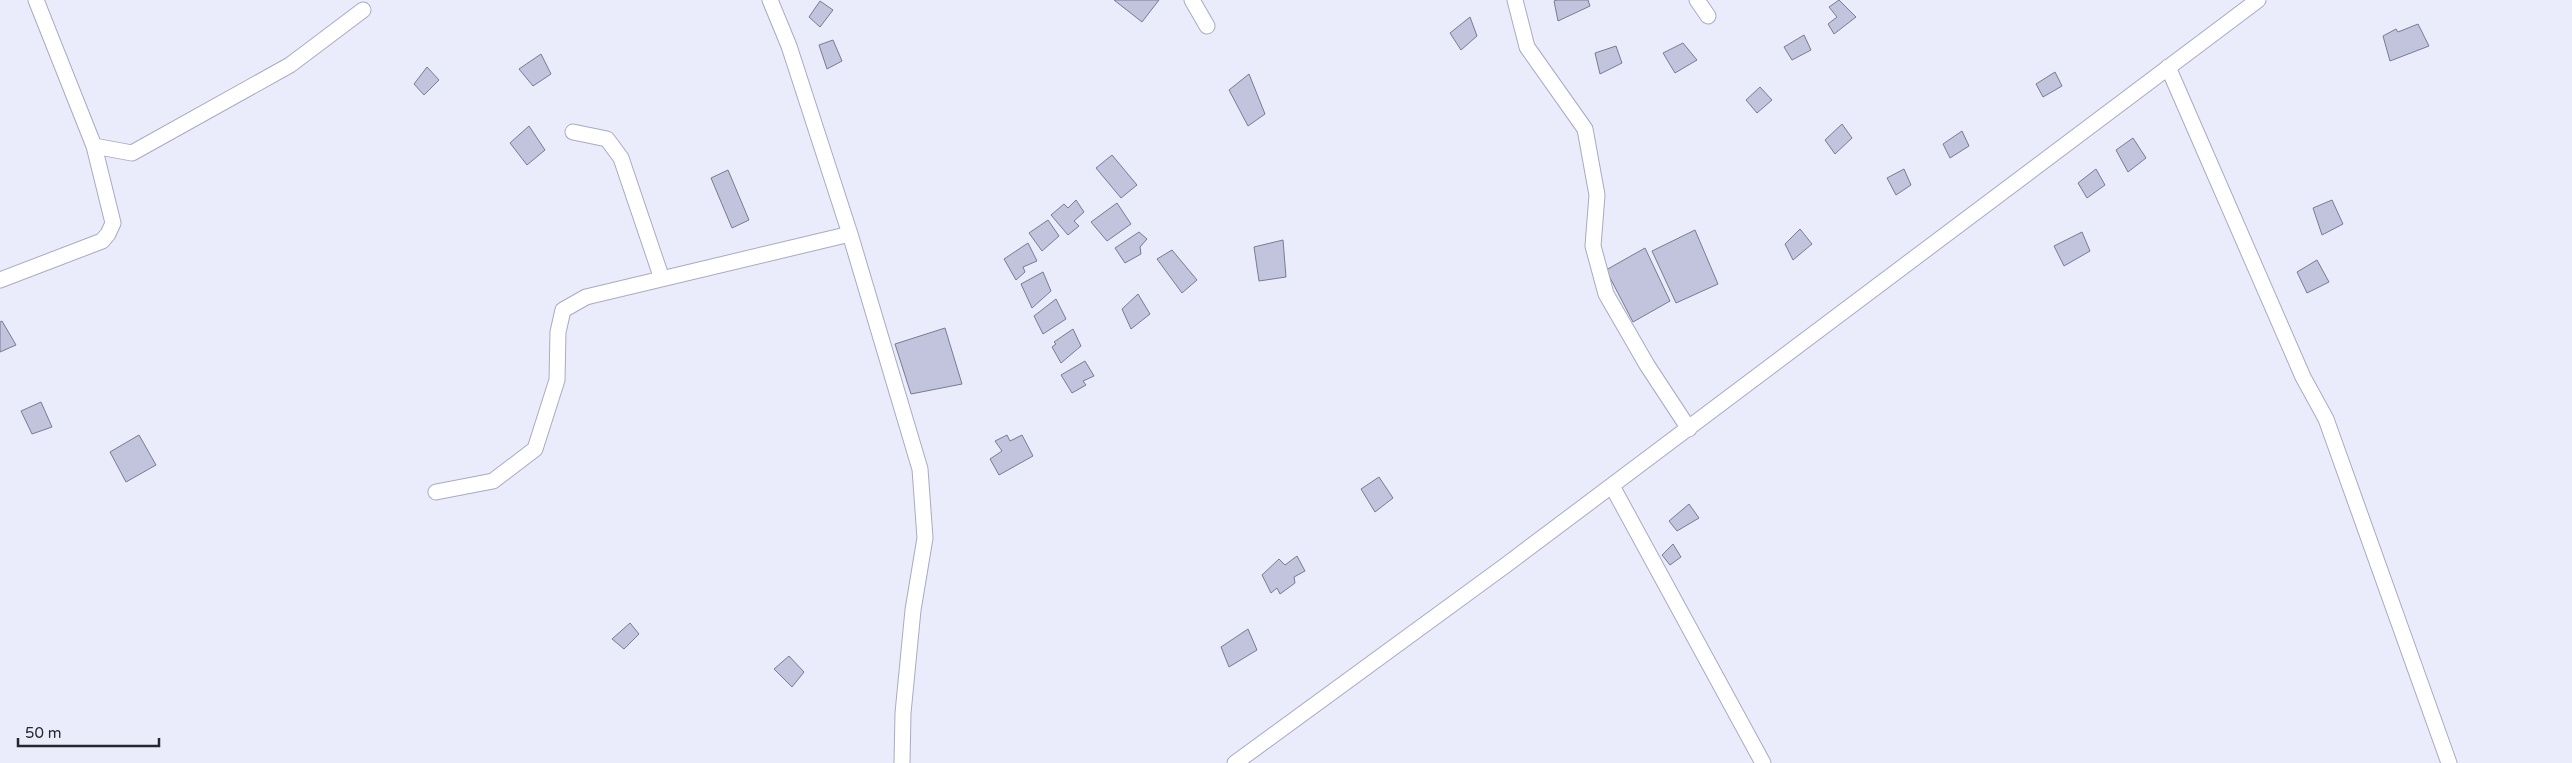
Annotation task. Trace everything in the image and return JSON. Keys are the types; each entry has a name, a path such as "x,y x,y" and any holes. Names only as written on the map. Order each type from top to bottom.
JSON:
{"street":[{"path":"0,280 102,241 113,223 94,146 36,0"},
{"path":"770,0 789,46 850,234 920,470 925,538 913,610 903,713 902,763"},
{"path":"1192,0 1207,26"},
{"path":"1515,0 1527,47 1586,129 1597,195 1593,246 1606,294 1647,365 1689,429"},
{"path":"1697,0 1708,16"},
{"path":"1236,763 1689,429 2258,0"},
{"path":"94,146 132,153 290,65 363,10"},
{"path":"2168,67 2303,377 2326,419 2449,763"},
{"path":"573,132 607,139 621,158 662,279"},
{"path":"436,492 493,481 535,449 557,380 558,332 563,310 586,297 850,234"},
{"path":"1612,486 1763,763"}],"building":[{"path":"1114,0 1159,0 1142,22"},
{"path":"1588,0 1590,6 1558,21 1554,1"},
{"path":"1839,0 1856,17 1834,34 1828,24 1837,17 1829,7"},
{"path":"820,1 833,10 820,27 809,17"},
{"path":"1470,17 1477,36 1461,50 1450,33"},
{"path":"2418,24 2429,46 2390,61 2383,36 2396,29 2398,32"},
{"path":"1804,35 1811,50 1792,60 1784,47"},
{"path":"833,40 842,61 827,69 819,45"},
{"path":"1683,43 1697,60 1675,73 1663,53"},
{"path":"1616,46 1622,63 1600,74 1595,53"},
{"path":"541,54 551,74 533,86 519,69"},
{"path":"427,67 439,80 424,95 414,84"},
{"path":"2055,72 2062,86 2043,97 2036,84"},
{"path":"1249,74 1265,114 1248,126 1229,90"},
{"path":"1760,87 1772,100 1757,113 1746,100"},
{"path":"1842,124 1852,138 1835,154 1825,140"},
{"path":"529,126 545,150 527,165 510,143"},
{"path":"1962,131 1969,146 1950,158 1943,144"},
{"path":"2133,138 2146,158 2128,172 2116,150"},
{"path":"1112,155 1137,185 1121,198 1096,168"},
{"path":"1904,169 1911,185 1896,195 1887,178"},
{"path":"2096,169 2105,185 2087,198 2078,183"},
{"path":"728,170 749,220 732,228 711,178"},
{"path":"1076,200 1084,212 1074,221 1079,226 1068,235 1051,215 1064,204 1068,208"},
{"path":"2332,200 2343,224 2322,235 2313,208"},
{"path":"1117,203 1131,224 1107,241 1091,222"},
{"path":"1048,220 1059,236 1042,251 1029,233"},
{"path":"1800,229 1812,244 1793,260 1785,244"},
{"path":"1695,230 1718,284 1676,303 1652,251"},
{"path":"1139,232 1147,239 1140,247 1141,254 1125,263 1115,248"},
{"path":"2082,232 2090,251 2064,266 2054,246"},
{"path":"1283,240 1286,277 1259,281 1254,247"},
{"path":"1028,243 1037,261 1023,267 1025,272 1016,280 1004,259"},
{"path":"1645,248 1670,301 1633,322 1606,270"},
{"path":"1172,250 1197,280 1182,293 1157,259"},
{"path":"2317,260 2329,282 2307,293 2297,272"},
{"path":"1043,272 1051,291 1032,308 1021,284"},
{"path":"1138,294 1150,314 1131,329 1122,309"},
{"path":"1056,299 1066,319 1043,334 1034,316"},
{"path":"2,321 16,345 0,352 0,322"},
{"path":"945,328 962,384 911,394 895,344"},
{"path":"1073,329 1081,346 1061,363 1052,347 1056,344 1054,342"},
{"path":"1085,361 1094,376 1083,381 1086,385 1072,393 1061,375"},
{"path":"41,402 52,427 32,434 21,411"},
{"path":"139,435 156,465 126,482 110,452"},
{"path":"1007,435 1010,441 1022,435 1033,456 999,475 990,459 1002,451 995,441"},
{"path":"1379,477 1393,498 1375,512 1361,489"},
{"path":"1689,504 1699,518 1677,531 1669,521"},
{"path":"1673,544 1681,557 1670,565 1662,555"},
{"path":"1297,556 1305,571 1294,577 1295,583 1280,594 1277,588 1271,593 1262,575 1279,559 1285,565"},
{"path":"630,623 639,634 624,649 612,639"},
{"path":"1248,629 1257,650 1229,667 1221,647"},
{"path":"789,656 804,672 792,687 774,669"}]}
